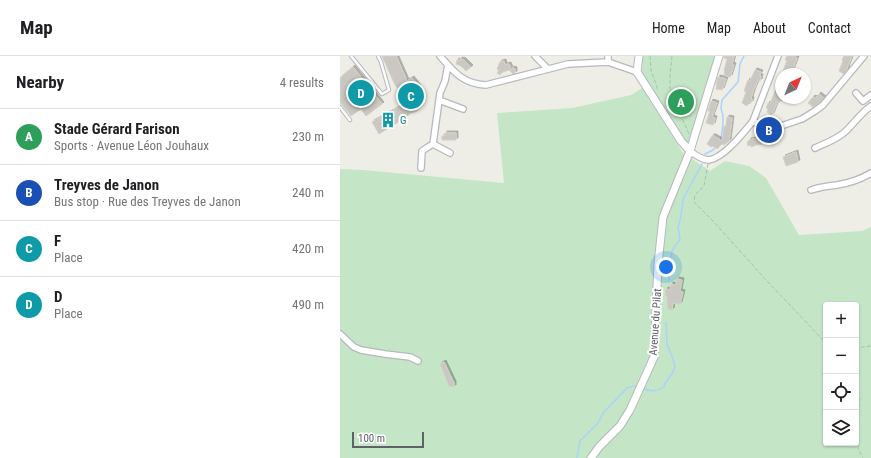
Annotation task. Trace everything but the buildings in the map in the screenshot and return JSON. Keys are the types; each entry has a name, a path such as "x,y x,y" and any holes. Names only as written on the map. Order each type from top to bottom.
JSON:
{"main road":[{"path":"639,56 637,72 680,141 690,151"},
{"name":"Avenue du Pilat","path":"590,458 620,426 643,384 654,357 658,264 663,217 690,151 719,56"}],"street":[{"path":"440,56 448,66 465,80 486,85 568,64 608,59 637,72"},
{"path":"535,56 548,69"},
{"path":"690,151 694,155 708,160 717,157 742,135 753,121 778,56"},
{"path":"753,121 762,126 778,127 802,119 815,112 823,105 864,56"},
{"path":"433,144 440,93 445,81 448,66"},
{"path":"856,93 863,101 871,95"},
{"path":"439,100 463,109"},
{"path":"815,148 838,138 864,111 871,106"},
{"path":"433,144 450,153"},
{"path":"421,168 422,151 433,144"},
{"path":"811,190 819,187 838,185 853,181 865,177 871,173"},
{"path":"340,334 350,344 361,350 410,357 418,361"}],"lane":[{"path":"351,56 382,94 389,90 378,56"},
{"path":"340,108 350,120"}],"path":[{"path":"650,56 651,70 657,87 657,92"},
{"path":"672,56 670,91 688,132 691,137 694,138"},
{"path":"708,160 704,186 696,196 694,202 823,340"},
{"path":"859,348 871,346"},
{"path":"859,410 858,448 862,458"}],"green space":[{"path":"643,56 715,56 689,143 687,143 679,134 643,75"},
{"path":"642,88 683,153 710,171 725,161 749,166 766,178 799,235 862,231 871,227 871,458 340,458 340,169 504,183 497,113 572,108 631,95"}],"waterway":[{"path":"720,141 723,124 721,108 722,100 738,82 740,64 744,56"},
{"path":"705,154 713,150 716,146"},
{"path":"669,280 672,251 680,239 678,228 683,199 702,164"},
{"path":"642,388 654,391 662,388 665,386 664,385 673,372 675,366 667,344 666,322"},
{"path":"577,458 580,441 598,423 603,413 627,388 634,386 638,387"}],"place":[{"name":"D","path":"361,93"},
{"name":"F","path":"411,96"},
{"name":"Stade Gérard Farison","path":"681,102"},
{"name":"G","path":"388,120"},
{"name":"Treyves de Janon","path":"769,130"}]}
